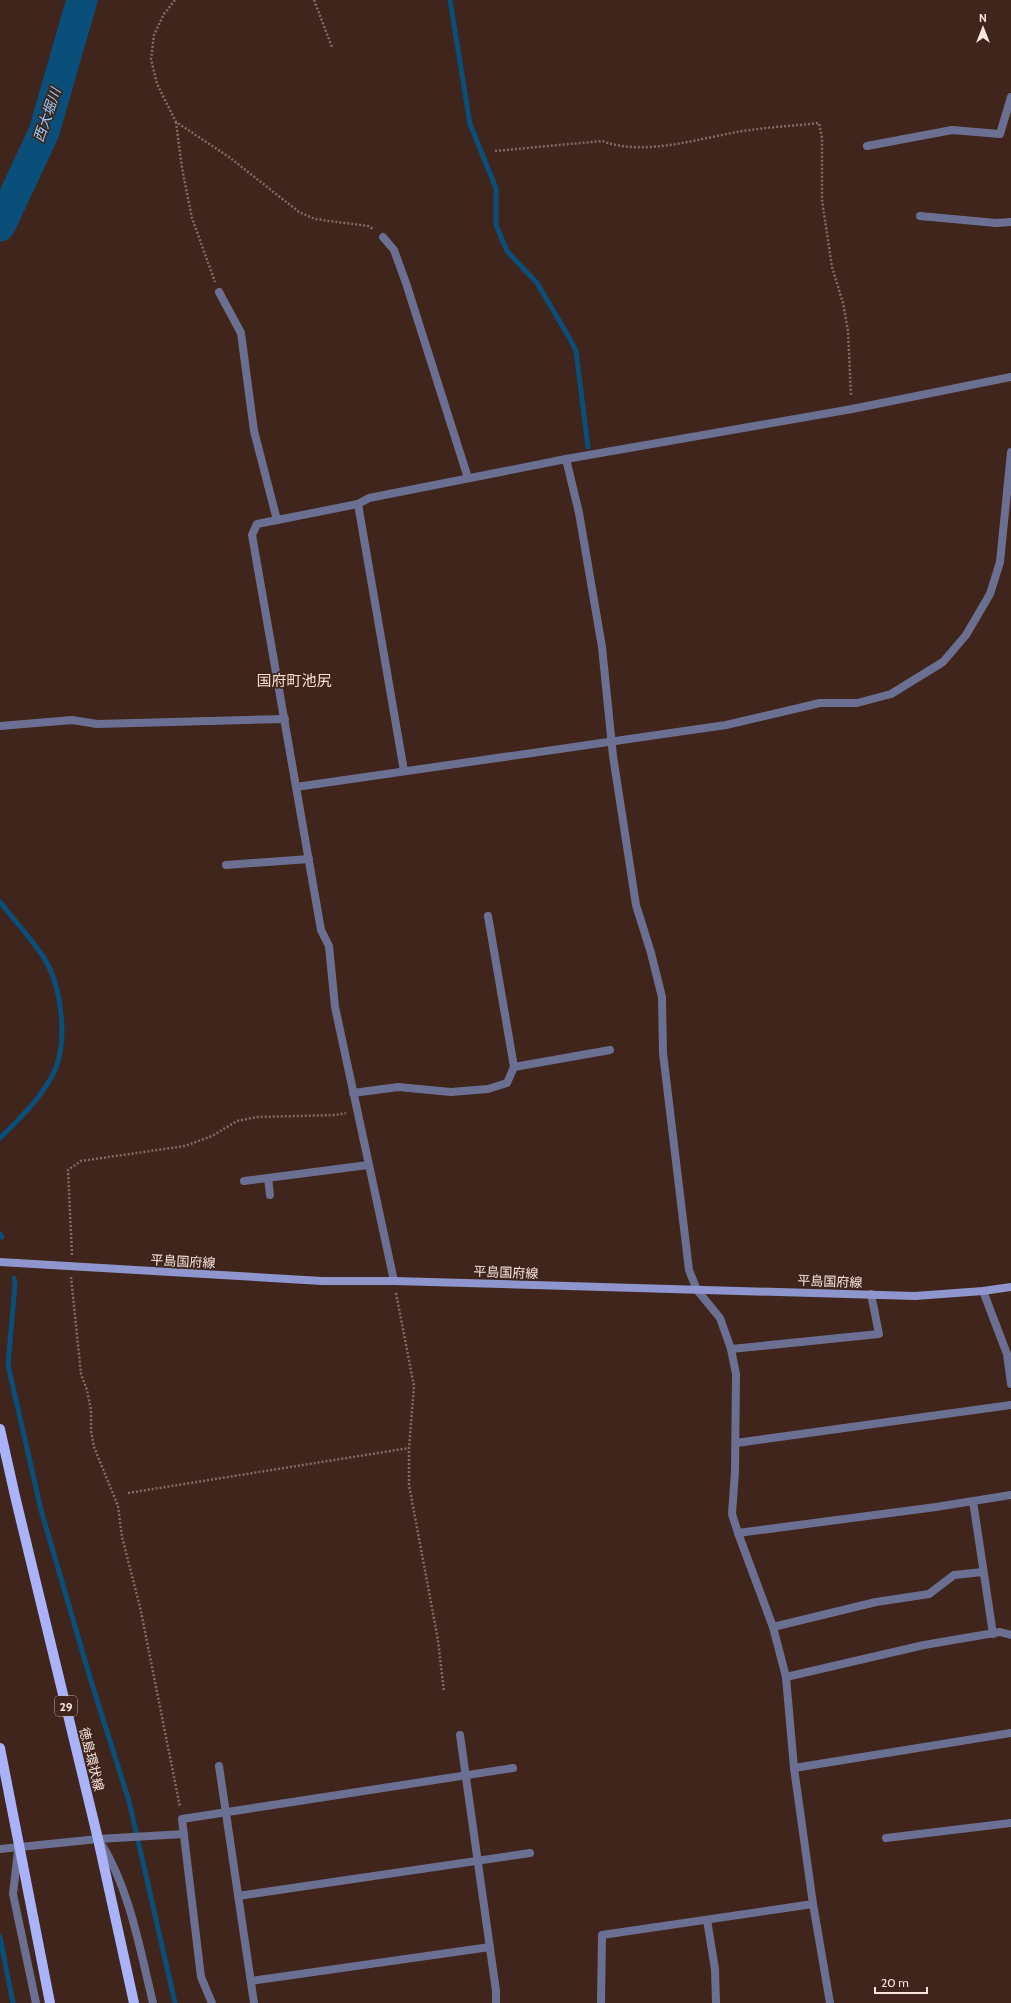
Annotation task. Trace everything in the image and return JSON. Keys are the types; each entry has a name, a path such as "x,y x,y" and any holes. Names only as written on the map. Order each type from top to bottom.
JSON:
{"main road":[{"name":"平島国府線","path":"0,1262 322,1281 394,1281 916,1296 983,1291 1011,1287"},
{"name":"徳島環状線","path":"0,1428 98,1839 134,2003"},
{"path":"0,1748 18,1848 50,2003"}],"street":[{"path":"867,146 952,130 1000,134 1011,97"},
{"path":"920,216 996,223 1011,222"},
{"path":"383,237 394,250 406,283 468,478"},
{"path":"219,292 241,333 254,431 277,520"},
{"path":"394,1281 356,1111 335,1006 329,946 321,930 252,535 257,524 358,504 369,498 468,478 566,459 852,409 1011,377"},
{"path":"296,786 726,725 820,703 857,703 891,694 943,662 966,635 990,594 1000,562 1011,452"},
{"path":"566,459 579,513 602,647 624,837 636,905 651,953 662,997 663,1053 682,1224 689,1270 697,1290 720,1318 731,1348 736,1374 736,1443 732,1514 773,1628 786,1677 794,1768 813,1904 830,2003"},
{"path":"358,504 404,771"},
{"path":"0,726 72,720 98,724 285,719"},
{"path":"226,865 309,859"},
{"path":"353,1093 398,1087 451,1092 488,1089 507,1083 514,1067 488,916"},
{"path":"514,1067 610,1050"},
{"path":"244,1181 368,1165"},
{"path":"268,1178 270,1195"},
{"path":"983,1291 1007,1354 1011,1384"},
{"path":"731,1348 879,1334 871,1294"},
{"path":"736,1443 1011,1405"},
{"path":"738,1533 1011,1495"},
{"path":"973,1501 993,1634"},
{"path":"773,1628 876,1602 929,1594 954,1576 983,1572"},
{"path":"786,1677 924,1645 1000,1632 1011,1635"},
{"path":"794,1768 1011,1733"},
{"path":"460,1735 496,1991 496,2003"},
{"path":"219,1766 254,2003"},
{"path":"212,2003 202,1977 182,1819 226,1811 513,1768"},
{"path":"886,1838 1011,1823"},
{"path":"0,1849 98,1839 184,1834"},
{"path":"98,1839 112,1861 133,1922 153,2003"},
{"path":"18,1848 13,1894 36,2003"},
{"path":"238,1896 530,1853"},
{"path":"601,2003 602,1935 813,1904"},
{"path":"707,1920 715,1969 716,2003"},
{"path":"250,1981 490,1947"}],"path":[{"path":"175,0 164,14 154,35 151,59 157,84 176,122 182,168 192,218 219,292"},
{"path":"314,0 332,47"},
{"path":"176,122 230,157 299,212 315,219 368,226 383,237"},
{"path":"494,151 602,142 615,146 671,146 743,131 818,123 822,138 822,200 832,267 843,303 848,331 852,409"},
{"path":"182,1819 140,1607 122,1537 118,1506 94,1447 91,1431 91,1410 87,1390 81,1374 78,1356 71,1280 73,1266 68,1170 81,1161 186,1146 212,1136 237,1121 257,1117 336,1115 356,1111"},
{"path":"394,1281 414,1386 409,1448 409,1485 438,1640 444,1692"},
{"path":"128,1493 409,1448"}],"waterway":[{"name":"西大堀川","path":"0,226 44,132 82,0"},
{"path":"450,0 470,124 496,188 496,225 507,251 537,283 576,351 588,447"},
{"path":"0,902 37,948 49,967 59,998 62,1033 57,1065 51,1078 34,1102 0,1138"},
{"path":"14,1278 15,1285 8,1365 41,1510 91,1681 129,1801 175,2003"},
{"path":"0,1937 13,2003"}],"district":[{"name":"国府町池尻","path":"294,681"}]}
